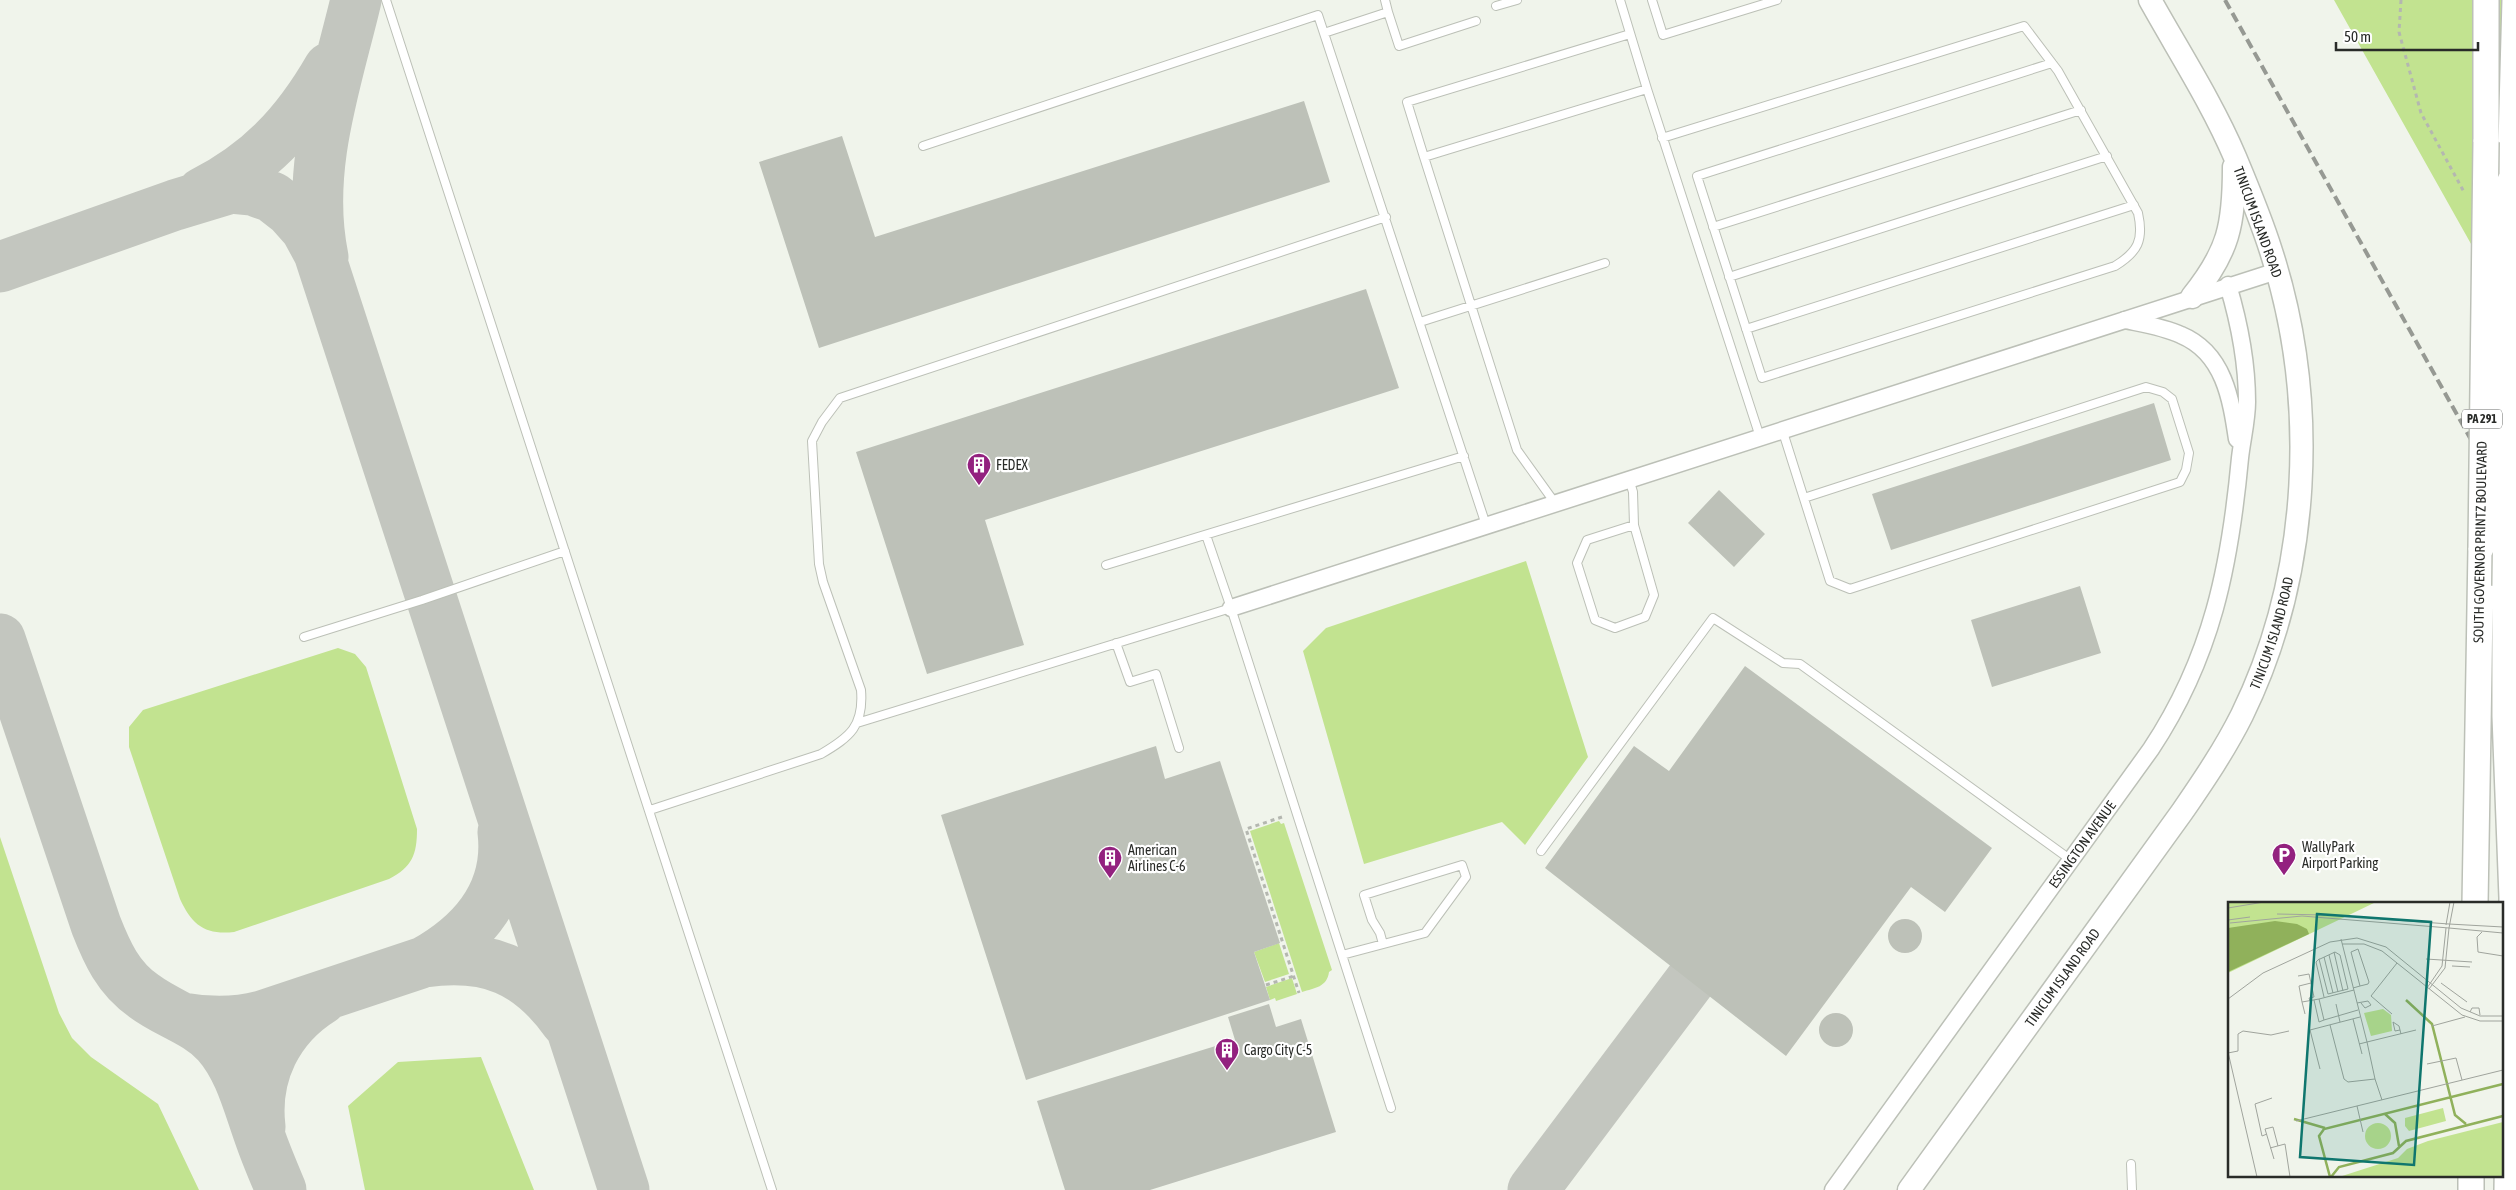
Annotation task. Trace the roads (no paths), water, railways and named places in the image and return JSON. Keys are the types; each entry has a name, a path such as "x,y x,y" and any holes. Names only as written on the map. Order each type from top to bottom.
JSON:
{"main road":[{"name":"SOUTH GOVERNOR PRINTZ BOULEVARD","path":"2475,902 2486,142 2486,0"},
{"name":"SOUTH GOVERNOR PRINTZ BOULEVARD","path":"2507,1190 2512,898 2505,716 2505,586 2510,181 2515,0"}],"street":[{"name":"TINICUM ISLAND ROAD","path":"1909,1190 2182,812 2229,739 2254,687 2273,634 2288,581 2300,494 2301,437 2298,386 2289,325 2277,271 2265,232 2234,156 2150,0"},
{"path":"2192,297 2219,258 2230,230 2234,198 2234,156"},
{"path":"1231,608 2277,271"},
{"path":"2228,286 2237,322 2246,384 2247,403 2240,458"},
{"path":"2123,320 2182,335 2202,348 2211,358 2224,380 2229,394 2240,458"},
{"name":"ESSINGTON AVENUE","path":"1837,1189 2160,735 2190,679 2221,592 2233,533 2240,458"}],"lane":[{"path":"386,0 772,1190"},
{"path":"1384,0 1399,46 1476,21"},
{"path":"1496,6 1517,0"},
{"path":"1620,0 1662,138 1760,437"},
{"path":"1652,0 1664,35 1777,0"},
{"path":"1324,33 1388,12"},
{"path":"923,146 1318,15 1486,525"},
{"path":"1662,138 2024,26 2052,62 2138,213 2142,228 2138,246 2128,258 2115,266 1762,378 1697,176 2052,62"},
{"path":"1554,503 1517,450 1407,102 1630,34"},
{"path":"1424,157 1647,89"},
{"path":"1713,227 2081,110"},
{"path":"1729,277 2107,156"},
{"path":"1746,329 2134,205"},
{"path":"650,810 821,754 843,740 857,723 862,702 861,690 823,582 820,564 812,441 822,422 840,398 1386,218"},
{"path":"1420,322 1605,263"},
{"path":"1782,429 1830,582 1850,589 2180,482 2186,470 2189,453 2172,399 2162,392 2146,387 1804,498"},
{"path":"1106,565 1464,456"},
{"path":"1629,479 1634,492 1634,525 1654,595 1645,617 1614,628 1595,620 1577,563 1587,540 1634,525"},
{"path":"1206,535 1391,1108"},
{"path":"304,637 422,600 565,551"},
{"path":"857,723 1231,608"},
{"path":"1541,851 1713,618 1783,664 1800,664 2071,860"},
{"path":"1116,643 1130,682 1156,674 1179,748"},
{"path":"1342,955 1425,933 1466,877 1462,865 1364,895 1372,920 1380,933 1383,944"},
{"path":"2132,1164 2132,1190"}],"railway":[{"path":"2225,0 2516,520"}],"place":[{"name":"FEDEX","path":"979,486"},
{"name":"WallyPark Airport Parking","path":"2284,876"},
{"name":"American Airlines C-6","path":"1110,879"},
{"name":"Cargo City C-5","path":"1227,1071"}]}
